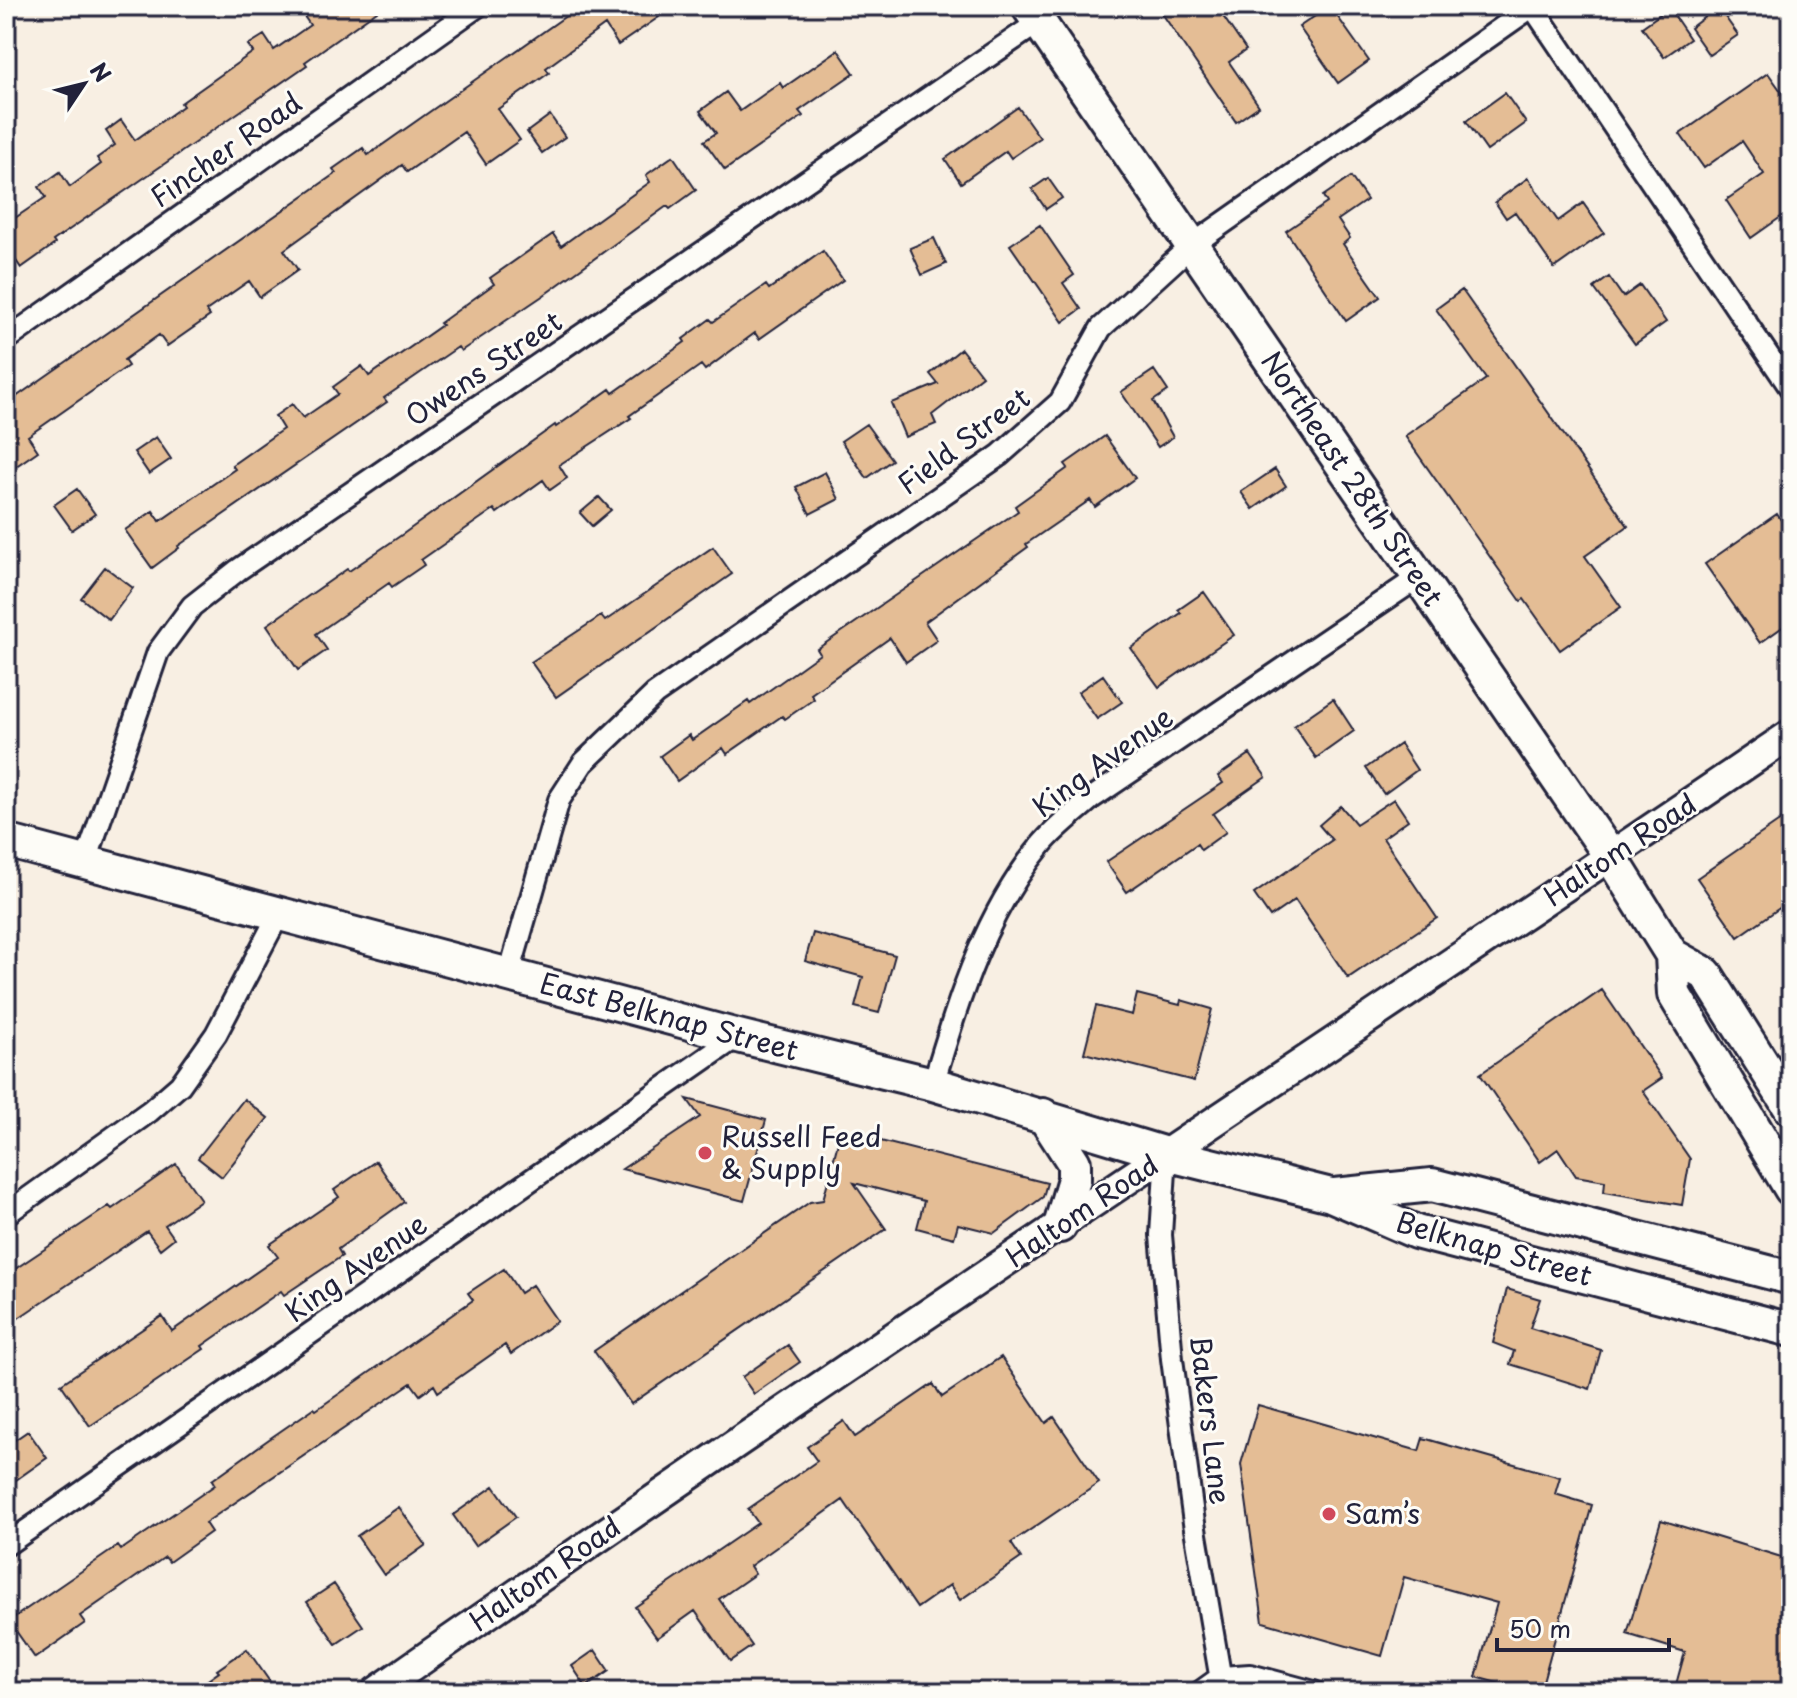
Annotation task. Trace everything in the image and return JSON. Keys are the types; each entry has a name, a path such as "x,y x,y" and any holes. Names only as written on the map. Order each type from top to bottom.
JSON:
{"main road":[{"name":"Northeast 28th Street","path":"1034,14 1611,857 1672,955 1706,974 1791,1109"},
{"name":"Haltom Road","path":"376,1692 548,1571 1791,734"},
{"name":"East Belknap Street","path":"6,841 738,1036 933,1084 1166,1154 1331,1195"},
{"name":"Northeast 28th Street","path":"1672,955 1674,994 1787,1173"},
{"path":"1726,1005 1791,1082"},
{"path":"1043,1115 1074,1163 1074,1179 1060,1226"},
{"name":"Belknap Street","path":"1331,1195 1432,1185 1787,1274"},
{"name":"Belknap Street","path":"1331,1195 1416,1232 1791,1330"}],"street":[{"name":"Fincher Road","path":"6,340 478,6"},
{"name":"Field Street","path":"509,974 559,800 583,763 655,694 1000,455 1060,402 1101,328 1192,245 1532,6"},
{"path":"1532,6 1791,389"},
{"name":"Owens Street","path":"86,861 158,652 192,606 238,570 1034,14"},
{"name":"King Avenue","path":"933,1084 968,972 1008,889 1044,841 1092,798 1419,577"},
{"path":"6,1214 150,1111 180,1085 216,1034 280,912"},
{"name":"King Avenue","path":"6,1545 738,1036"},
{"name":"Bakers Lane","path":"1166,1154 1161,1235 1172,1359 1194,1523 1222,1684"},
{"path":"1200,1692 1250,1675 1314,1692"}],"building":[{"path":"297,6 384,6 305,62 307,65 53,241 55,244 21,268 6,246 6,224 46,197 39,187 60,172 70,187 101,164 97,158 115,145 106,131 121,120 135,140 253,52 248,45 264,35 274,50 310,25"},
{"path":"580,6 652,6 659,17 618,45 605,25 546,68 549,73 498,109 520,140 486,164 464,132 407,172 402,165 284,250 298,270 260,297 249,281 206,311 210,316 167,346 159,335 124,360 128,366 28,436 38,451 6,473 6,404 336,173 333,169 363,148 368,155"},
{"path":"1157,6 1216,6 1246,50 1229,62 1259,106 1236,122"},
{"path":"1330,6 1369,61 1338,83 1299,27"},
{"path":"1718,7 1738,35 1709,55 1690,28"},
{"path":"1669,8 1690,39 1664,57 1642,27"},
{"path":"838,50 854,73 799,111 803,116 725,170 704,141 716,133 700,111 726,92 740,111 780,83 783,88"},
{"path":"1768,73 1791,105 1791,210 1751,238 1726,200 1764,174 1742,141 1704,168 1680,134"},
{"path":"1505,93 1526,123 1487,151 1466,121"},
{"path":"1018,107 1040,138 1011,158 1006,151 961,183 945,159"},
{"path":"550,115 565,137 542,153 527,132"},
{"path":"673,156 696,190 670,209 667,206 461,351 458,347 384,398 387,402 178,546 152,568 125,530 153,511 160,521 235,469 232,465 283,429 275,416 292,404 303,418 338,394 333,387 362,366 369,376 494,284 490,278 553,234 561,246 650,182 646,175"},
{"path":"1351,177 1367,200 1338,220 1350,238 1343,244 1380,297 1346,321 1286,231 1327,203 1323,196"},
{"path":"1048,178 1062,198 1046,209 1032,189"},
{"path":"1528,178 1558,221 1583,203 1604,233 1554,268 1515,212 1506,218 1495,202"},
{"path":"1040,225 1074,275 1063,283 1081,309 1063,322 1010,245"},
{"path":"934,238 946,264 922,275 910,248"},
{"path":"823,251 843,280 759,339 755,333 705,370 701,365 629,416 631,418 559,465 567,478 550,490 543,480 497,513 494,509 421,560 424,565 392,587 389,583 316,634 327,650 298,670 267,625 403,534 555,425 610,389 613,393 685,342 683,339 710,319 713,322 766,285 769,289"},
{"path":"1609,277 1623,297 1640,285 1666,322 1635,344 1594,288"},
{"path":"1462,290 1628,526 1585,556 1621,607 1560,650 1524,599 1521,601 1405,436 1486,379 1436,309"},
{"path":"961,349 982,376 932,415 936,424 905,437 891,403 938,384 930,374"},
{"path":"1154,370 1168,391 1153,401 1173,437 1158,447 1121,392"},
{"path":"866,424 892,460 867,478 841,441"},
{"path":"1105,436 1135,478 1095,507 1090,500 1026,544 1028,547 925,622 937,640 906,662 890,638 811,694 814,699 785,719 782,716 727,754 723,748 677,781 660,756 689,735 692,740 748,701 750,704 820,654 817,649 1018,511 1015,506 1068,468 1065,464"},
{"path":"156,437 171,459 149,474 134,452"},
{"path":"1275,469 1286,486 1253,509 1241,492"},
{"path":"825,472 839,499 810,514 796,487"},
{"path":"77,489 95,514 72,530 54,505"},
{"path":"599,497 611,510 592,526 580,513"},
{"path":"1777,514 1791,535 1791,621 1760,643 1705,564"},
{"path":"713,547 732,574 556,697 531,662 601,616 605,621"},
{"path":"105,567 133,588 109,620 81,598"},
{"path":"1204,592 1234,635 1159,687 1131,648 1181,613 1178,610"},
{"path":"1103,675 1122,702 1097,719 1078,692"},
{"path":"1333,699 1354,731 1316,758 1294,726"},
{"path":"1400,744 1417,770 1384,794 1366,768"},
{"path":"1250,754 1266,777 1213,814 1226,832 1201,850 1197,844 1127,892 1106,862 1223,783 1218,776"},
{"path":"1394,799 1408,820 1383,838 1437,918 1348,978 1295,900 1270,917 1254,894 1332,840 1319,825 1341,806 1356,824"},
{"path":"1791,813 1791,900 1738,937 1697,878"},
{"path":"813,933 895,955 879,1013 855,1007 863,977 805,961"},
{"path":"1602,990 1662,1078 1643,1091 1690,1159 1682,1205 1604,1192 1605,1181 1576,1176 1558,1149 1540,1162 1480,1074"},
{"path":"1137,994 1180,1005 1181,1000 1212,1009 1194,1081 1084,1053 1096,1006 1132,1015"},
{"path":"244,1099 268,1118 222,1177 198,1158"},
{"path":"687,1099 766,1120 744,1201 622,1169 700,1117"},
{"path":"841,1131 1047,1183 1043,1197 994,1233 958,1224 954,1238 917,1228 924,1201 854,1183 886,1229 631,1404 594,1351 810,1202 823,1200"},
{"path":"376,1161 404,1202 338,1249 342,1256 284,1295 281,1291 202,1346 204,1349 90,1426 61,1384 162,1316 172,1331 278,1257 269,1245 339,1197 334,1190"},
{"path":"176,1164 201,1200 165,1225 174,1238 160,1249 147,1231 17,1319 6,1304 6,1275 109,1206 112,1209"},
{"path":"504,1269 520,1293 532,1285 557,1321 511,1354 505,1345 438,1392 434,1385 420,1395 411,1383 205,1523 211,1532 169,1562 165,1557 80,1616 85,1623 35,1658 9,1621 118,1546 121,1550 215,1485 212,1480 473,1300 468,1293"},
{"path":"1507,1289 1540,1299 1530,1328 1601,1350 1590,1389 1510,1364 1514,1351 1493,1343"},
{"path":"788,1345 800,1362 754,1394 742,1377"},
{"path":"1001,1357 1046,1423 1054,1417 1099,1483 1011,1543 1021,1558 960,1600 950,1585 917,1608 843,1500 750,1566 755,1574 719,1599 752,1646 730,1661 695,1611 657,1638 635,1607 758,1523 748,1509 817,1461 807,1447 844,1421 855,1437 933,1384 942,1397"},
{"path":"1258,1405 1419,1451 1423,1438 1560,1477 1555,1494 1592,1505 1540,1692 1529,1692 1476,1677 1497,1603 1404,1577 1382,1656 1263,1622 1241,1464"},
{"path":"28,1431 47,1458 13,1482 6,1472 6,1446"},
{"path":"494,1486 516,1517 475,1546 453,1515"},
{"path":"399,1507 426,1545 384,1575 357,1536"},
{"path":"1661,1520 1791,1560 1791,1692 1689,1692 1675,1688 1685,1652 1627,1634"},
{"path":"334,1584 363,1626 336,1644 307,1602"},
{"path":"247,1649 277,1692 191,1692 219,1672 217,1670"},
{"path":"595,1650 609,1671 586,1687 572,1666"}],"place":[{"name":"Russell Feed & Supply","path":"705,1153"},
{"name":"Sam’s","path":"1329,1514"}]}
